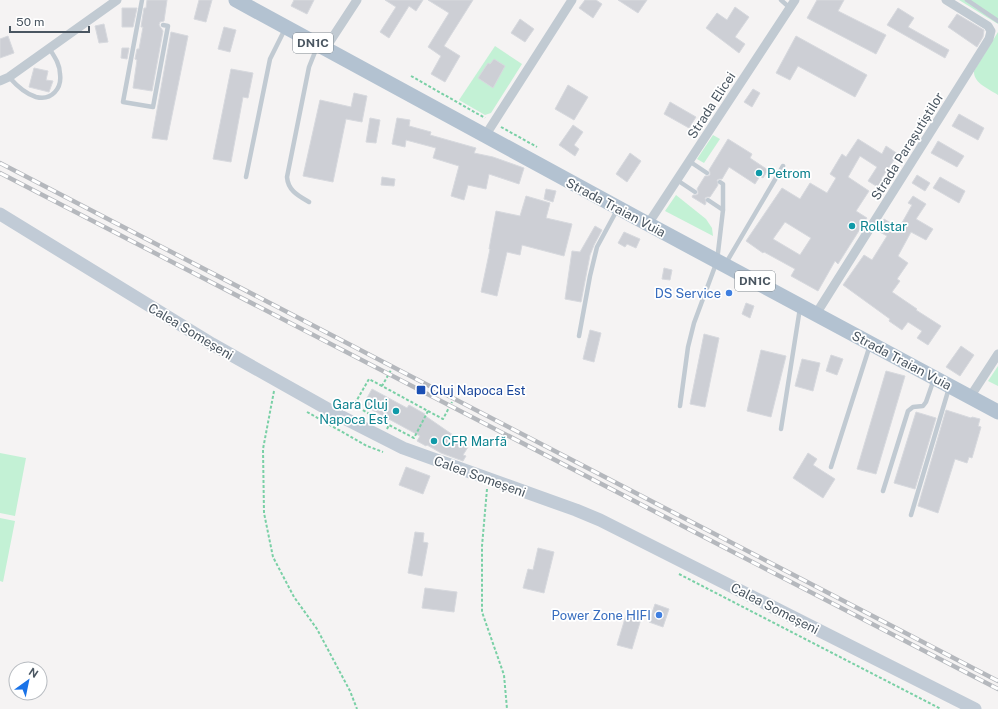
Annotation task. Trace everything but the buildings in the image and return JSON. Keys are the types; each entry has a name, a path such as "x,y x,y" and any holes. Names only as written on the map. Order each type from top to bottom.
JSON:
{"main road":[{"name":"Strada Traian Vuia","path":"236,0 618,208 998,412"},
{"name":"Calea Someșeni","path":"0,214 212,344 340,416 403,448 600,520 975,709"}],"street":[{"path":"0,81 9,77 117,0"},
{"path":"321,47 357,0"},
{"path":"485,136 572,0"},
{"name":"Strada Parașutiștilor","path":"816,314 989,39 991,31 988,26 946,0"},
{"name":"Strada Elicei","path":"648,224 793,4"},
{"path":"970,397 998,354"}],"lane":[{"path":"142,0 123,102 153,107 168,26 163,25"},
{"path":"781,0 793,4"},
{"path":"967,0 998,21"},
{"path":"138,21 144,22"},
{"path":"246,177 270,59 285,27"},
{"path":"309,202 291,190 287,184 287,177 307,74 321,47"},
{"path":"9,77 15,84 37,97 47,97 54,94 59,88 60,74 57,62 49,48"},
{"path":"689,161 706,173"},
{"path":"680,406 688,347 694,323 721,263 783,166"},
{"path":"677,180 695,192"},
{"path":"720,182 723,184 721,263"},
{"path":"708,200 723,210"},
{"path":"579,336 590,276 598,248 618,208"},
{"path":"781,429 800,305"},
{"path":"831,467 871,343"},
{"path":"883,491 908,411 913,407 922,406 926,402 934,378"},
{"path":"911,516 950,386"}],"path":[{"path":"411,76 537,146"},
{"path":"382,386 391,370"},
{"path":"428,411 414,438 354,406 369,379 443,419 452,402"},
{"path":"276,380 263,450 264,513 273,557 294,596 317,629 350,691 357,709"},
{"path":"383,437 389,425"},
{"path":"488,478 482,546 482,612 504,675 507,709"}],"green space":[{"path":"959,0 998,0 998,24"},
{"path":"998,32 998,95 986,88 976,79 974,71"},
{"path":"495,46 522,64 491,113 485,115 459,100"},
{"path":"713,135 720,139 704,163 697,159"},
{"path":"676,195 706,219 712,228 713,236 665,211"},
{"path":"998,366 998,386 988,381"},
{"path":"0,453 26,458 15,516 0,513"},
{"path":"0,518 15,521 3,582 0,581"}],"railway":[{"path":"0,163 998,681"},
{"path":"0,173 998,689"}],"place":[{"name":"Petrom","path":"759,173"},
{"name":"Rollstar","path":"852,226"},
{"name":"DS Service","path":"729,293"},
{"name":"Cluj Napoca Est","path":"421,390"},
{"name":"Gara Cluj Napoca Est","path":"396,411"},
{"name":"CFR Marfă","path":"434,441"},
{"name":"Power Zone HIFI","path":"659,615"}]}
